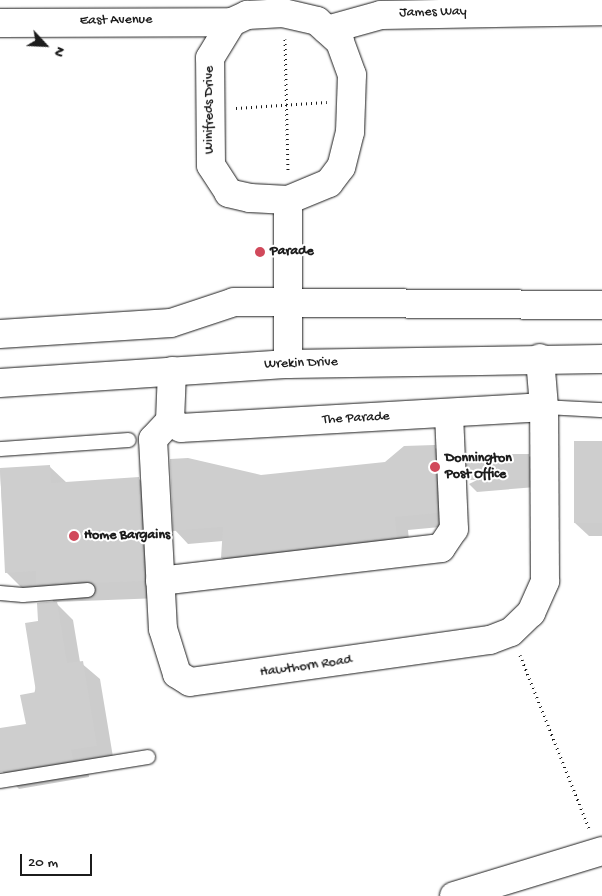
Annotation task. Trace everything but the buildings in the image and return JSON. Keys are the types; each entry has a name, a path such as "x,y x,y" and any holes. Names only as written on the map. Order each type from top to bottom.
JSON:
{"street":[{"path":"232,22 247,15 283,7 317,21 340,42 349,66 353,100 341,167 329,183 288,200 288,364"},
{"name":"James Way","path":"327,30 381,15 602,11"},
{"name":"East Avenue","path":"0,22 232,22"},
{"name":"Winifreds Drive","path":"232,22 210,58 207,111 211,165 229,192 288,200"},
{"path":"0,334 171,323 234,302 288,304 602,305"},
{"path":"540,358 544,407"},
{"name":"Wrekin Drive","path":"0,383 288,364 602,358"},
{"path":"170,421 172,371"},
{"name":"The Parade","path":"170,421 181,428 449,414 544,407"},
{"name":"Hawthorn Road","path":"170,421 153,439 160,581 169,658 177,674 190,682 490,640 511,632 530,613 545,581 544,407"},
{"path":"160,581 441,548 454,529 449,414"},
{"path":"454,896 600,851"}],"lane":[{"name":"The Parade","path":"544,407 602,410"},
{"path":"0,448 129,440"},
{"path":"0,593 23,596 88,590"},
{"path":"0,781 148,757"}],"path":[{"path":"283,7 288,105 288,200"},
{"path":"207,111 353,100"},
{"path":"511,632 600,851"}],"place":[{"name":"Parade","path":"260,252"},
{"name":"Donnington Post Office","path":"435,467"},
{"name":"Home Bargains","path":"74,536"}]}
